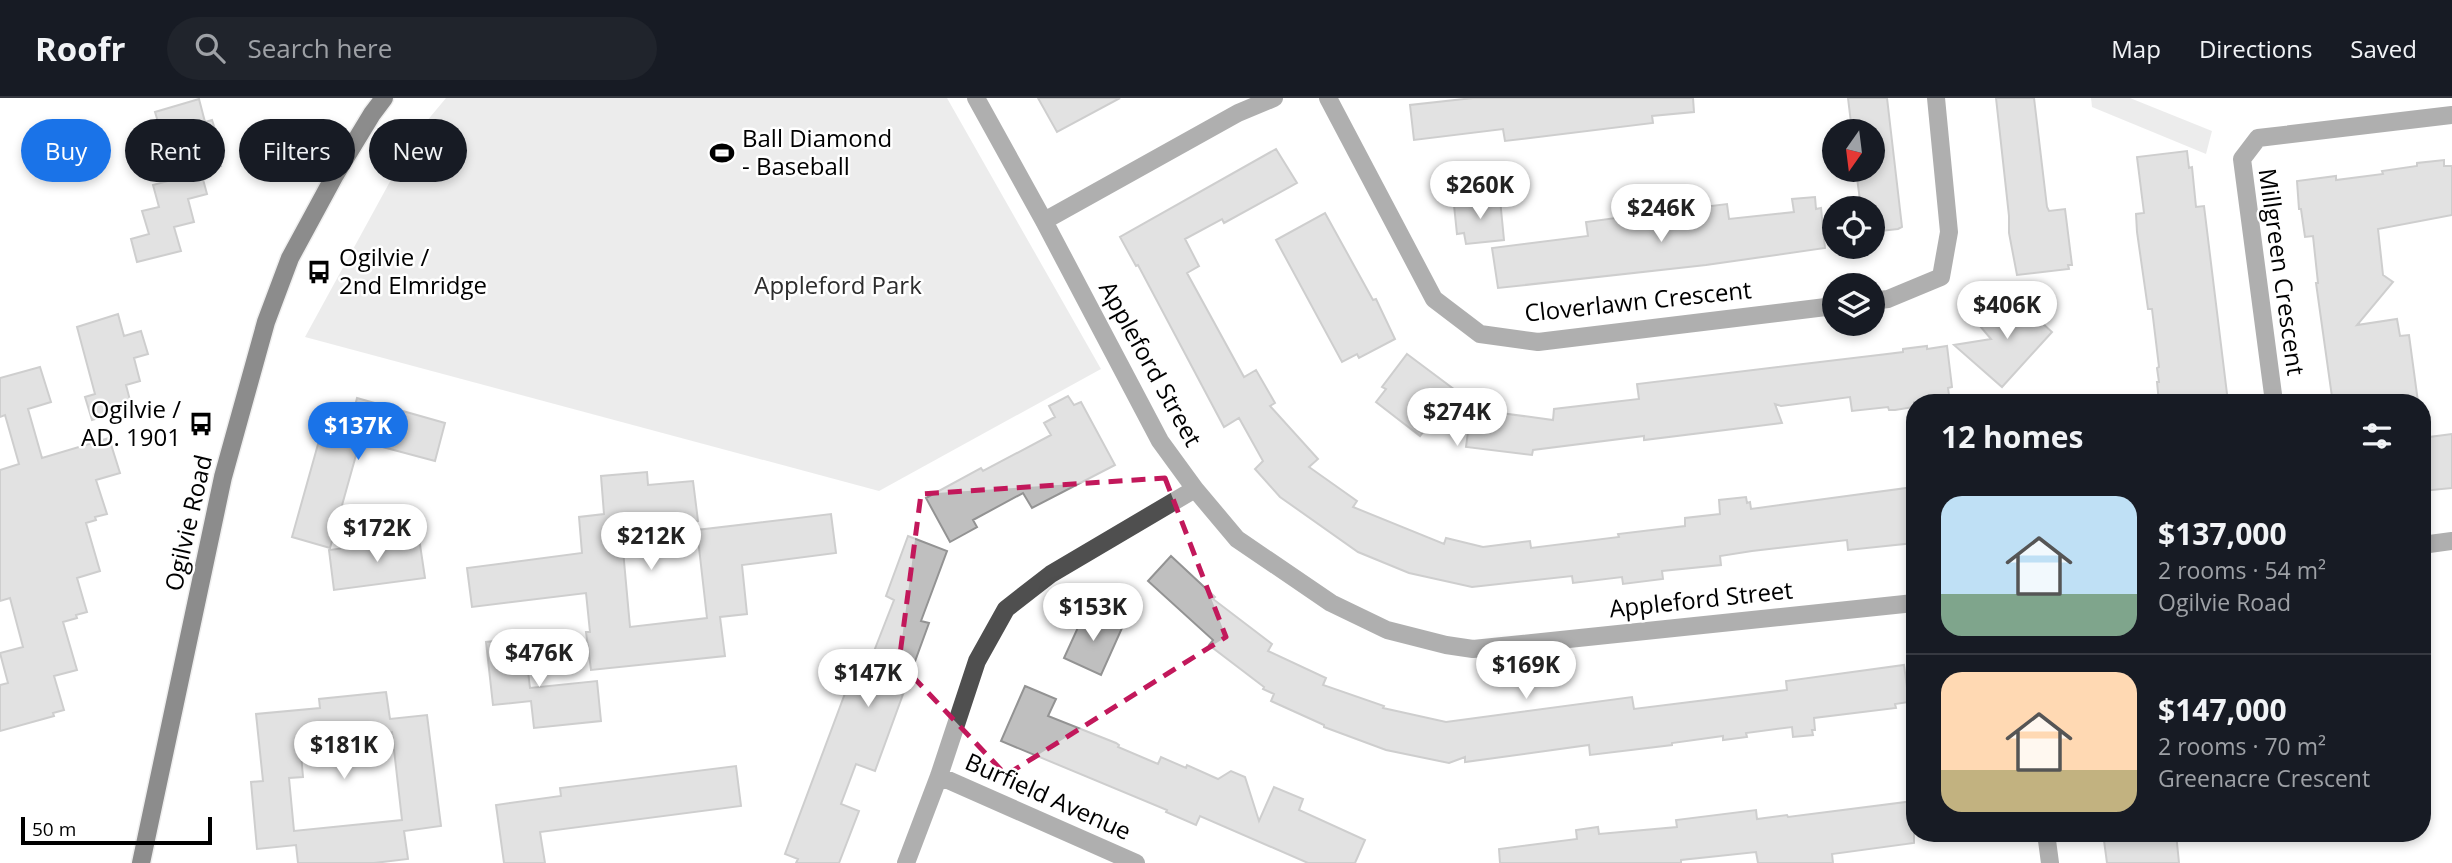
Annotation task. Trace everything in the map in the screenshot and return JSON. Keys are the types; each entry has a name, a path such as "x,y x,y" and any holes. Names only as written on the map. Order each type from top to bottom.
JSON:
{"main road":[{"name":"Ogilvie Road","path":"141,863 223,477 266,322 290,258 335,175 384,98"}],"street":[{"name":"Appleford Street","path":"976,98 1044,220 1160,441 1195,489 1237,539 1331,603 1387,630 1473,649 1906,604"},
{"path":"1044,220 1238,114 1274,98"},
{"name":"Cloverlawn Crescent","path":"1328,98 1434,299 1480,334 1538,342 1822,307"},
{"path":"1885,299 1941,278 1949,232 1936,98"},
{"name":"Millgreen Crescent","path":"2273,394 2242,159 2258,138 2452,115"},
{"path":"906,863 939,776 977,661 1006,609 1051,574 1195,489"},
{"path":"2431,544 2452,541"},
{"name":"Burfield Avenue","path":"939,776 1136,863"},
{"path":"2047,842 2050,863"}],"highlighted area":[{"path":"1165,478 1226,637 1006,775 899,662 921,494"}],"green space":[{"name":"Appleford Park","path":"446,98 947,98 1101,369 879,491 305,337 390,182 467,182 467,119 428,119"},
{"path":"2091,98 2130,98 2212,131 2206,154 2092,107"}],"building":[{"path":"1038,98 1120,98 1057,132"},
{"path":"1473,98 1693,98 1694,112 1652,116 1653,123 1505,141 1503,129 1414,140 1410,105"},
{"path":"1848,98 1887,98 1902,227 1898,229 1885,230 1885,196 1859,196 1858,182 1885,182 1885,119 1851,119"},
{"path":"1996,98 2034,98 2047,207 2049,211 2065,209 2072,265 2068,265 2069,269 2017,275 2009,233"},
{"path":"199,99 204,119 157,119 155,112"},
{"path":"1276,149 1297,183 1224,223 1222,219 1185,239 1199,266 1187,273 1244,377 1256,370 1275,403 1270,406 1318,459 1309,467 1357,501 1353,507 1444,544 1446,538 1483,547 1530,541 1531,548 1685,526 1685,518 1720,514 1719,500 1746,497 1751,509 1906,488 1906,544 1848,550 1847,540 1752,551 1720,556 1721,565 1662,571 1663,579 1623,584 1622,577 1573,583 1572,576 1472,587 1409,573 1358,552 1280,497 1255,469 1263,461 1239,418 1224,427 1138,265 1136,266 1120,237"},
{"path":"2187,151 2189,168 2192,167 2196,207 2204,206 2227,394 2158,394 2159,367 2152,309 2148,309 2137,232 2136,214 2144,213 2137,157"},
{"path":"2444,160 2444,166 2452,166 2452,215 2378,229 2383,275 2393,282 2357,325 2397,319 2400,336 2409,335 2417,394 2332,394 2316,283 2313,236 2305,237 2297,181 2336,176 2336,180 2383,174 2382,171 2417,166 2417,163"},
{"path":"164,182 204,182 207,194 188,199 194,222 174,227 181,251 137,262 131,239 149,234 142,211 159,207 153,185"},
{"path":"1815,197 1816,209 1821,208 1822,248 1706,265 1498,288 1492,248 1588,236 1586,222 1727,204 1729,219 1794,212 1792,199"},
{"path":"1500,199 1504,240 1466,244 1464,233 1457,234 1454,205"},
{"path":"1325,213 1373,300 1376,299 1395,339 1359,358 1357,354 1342,362 1276,240"},
{"path":"2010,294 2052,332 2002,387 1954,345 1991,339 1980,326"},
{"path":"118,314 124,336 141,331 148,354 134,358 140,381 126,385 132,408 92,420 85,397 95,394 77,327"},
{"path":"1947,346 1952,387 1948,388 1949,394 1906,394 1906,408 1895,410 1889,410 1888,407 1852,411 1850,397 1781,406 1775,404 1782,423 1533,450 1532,455 1466,447 1471,409 1553,420 1554,409 1639,399 1637,384 1903,352 1903,349"},
{"path":"1407,354 1455,390 1420,436 1376,402 1386,389 1382,387"},
{"path":"40,367 51,402 28,409 42,458 109,438 120,473 96,480 107,514 86,523 100,571 77,578 87,612 63,622 77,670 54,676 64,710 53,713 54,716 0,731 0,685 8,683 0,653 23,647 10,598 0,601 0,470 19,464 5,415 0,417 0,378"},
{"path":"1068,396 1074,405 1081,402 1115,465 1032,508 1023,493 973,520 977,527 950,542 926,498 1051,435 1044,423 1055,417 1049,406"},
{"path":"357,398 445,423 435,461 360,441 330,548 292,537 322,430 347,437"},
{"path":"2452,434 2452,488 2431,490 2431,437"},
{"path":"647,472 648,485 693,481 698,521 621,528 630,627 707,618 697,530 831,514 836,553 742,565 747,614 720,617 725,656 591,670 586,632 590,632 586,593 472,607 467,568 582,553 579,517 604,514 601,476"},
{"path":"908,536 947,551 921,621 929,623 875,771 856,764 841,804 859,811 839,863 796,863 798,859 785,854 853,672 856,674 861,661 869,664 894,600 886,596"},
{"path":"419,538 425,578 334,590 329,550"},
{"path":"1171,556 1215,597 1213,599 1272,644 1268,651 1326,678 1323,685 1384,706 1383,708 1446,722 1632,697 1634,709 1787,690 1786,681 1904,665 1906,702 1895,704 1896,708 1814,718 1813,735 1793,737 1792,727 1746,733 1747,737 1723,740 1723,736 1590,755 1589,745 1465,762 1465,757 1449,763 1386,750 1324,727 1271,701 1274,694 1263,689 1264,687 1209,645 1213,640 1148,581"},
{"path":"1085,612 1122,628 1101,675 1064,658"},
{"path":"524,638 530,688 597,681 601,721 534,728 531,701 493,705 486,642"},
{"path":"1025,686 1056,699 1048,716 1116,743 1118,747 1158,764 1161,757 1218,779 1231,771 1245,777 1259,821 1274,787 1303,799 1299,810 1365,840 1355,863 1308,863 1200,816 1196,825 1166,812 1167,810 1001,741"},
{"path":"386,692 390,719 427,715 441,826 404,831 408,859 374,863 298,863 296,845 257,849 251,782 263,781 256,714 320,708 319,699","holes":["392,732 402,820 294,831 289,778 303,777 300,743"]},
{"path":"736,766 741,806 540,832 545,863 504,863 496,805 561,796 560,788"},
{"path":"1906,802 1906,842 1914,843 1832,854 1833,863 1758,863 1756,852 1681,860 1681,863 1500,863 1499,849 1577,839 1576,830 1598,827 1599,834 1677,827 1676,820 1756,810 1757,819"},
{"path":"2104,842 2177,842 2179,863 2107,863"}],"place":[{"name":"Ball Diamond - Baseball","path":"722,153"},
{"name":"Ogilvie / 2nd Elmridge","path":"319,272"},
{"name":"Ogilvie / AD. 1901","path":"201,424"}]}
